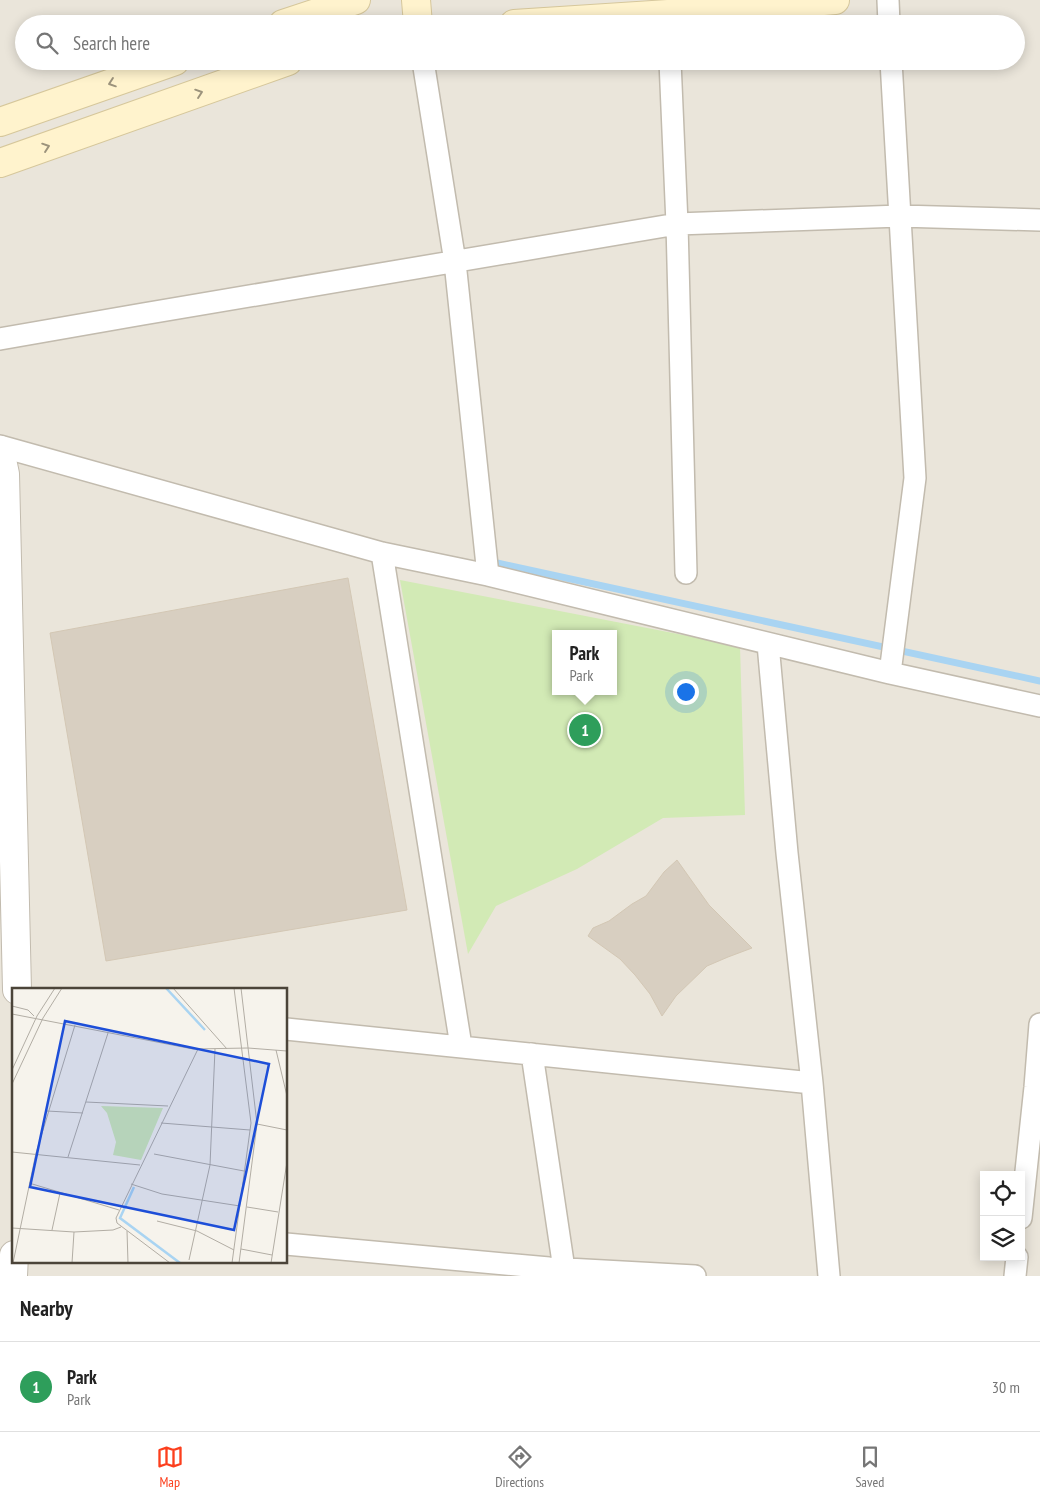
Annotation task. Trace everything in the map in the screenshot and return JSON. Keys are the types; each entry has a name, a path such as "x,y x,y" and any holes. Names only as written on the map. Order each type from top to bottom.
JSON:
{"main road":[{"path":"310,15 356,0"},
{"path":"416,0 417,15"},
{"path":"703,15 835,0"},
{"path":"0,122 149,70"},
{"path":"0,163 263,70"}],"street":[{"path":"888,0 889,15"},
{"path":"424,70 455,262 488,575"},
{"path":"670,70 677,224 686,573"},
{"path":"892,70 915,478 892,657"},
{"path":"0,339 677,224 900,216 1040,220"},
{"path":"0,446 382,553 488,575 768,644 892,657 1040,706"},
{"path":"0,450 5,474 17,988"},
{"path":"382,553 461,1046"},
{"path":"768,644 787,853 812,1083 828,1276"},
{"path":"1021,1216 1038,1087 1040,1024"},
{"path":"288,1029 812,1083"},
{"path":"532,1054 564,1269"},
{"path":"288,1244 564,1269 695,1276"},
{"path":"1015,1276 1017,1261"}],"shaded area":[{"path":"0,0 1040,0 1040,1276 0,1276"}],"green space":[{"path":"400,580 740,646 745,815 663,818 577,869 496,906 468,954"}],"building":[{"path":"348,578 407,910 106,961 50,633"},
{"path":"677,860 709,905 752,948 707,966 676,996 662,1016 650,994 635,975 620,959 588,936 593,928 609,921 646,896 664,872"}],"waterway":[{"path":"497,563 1040,681"}],"place":[{"name":"Park","path":"585,730"}]}
